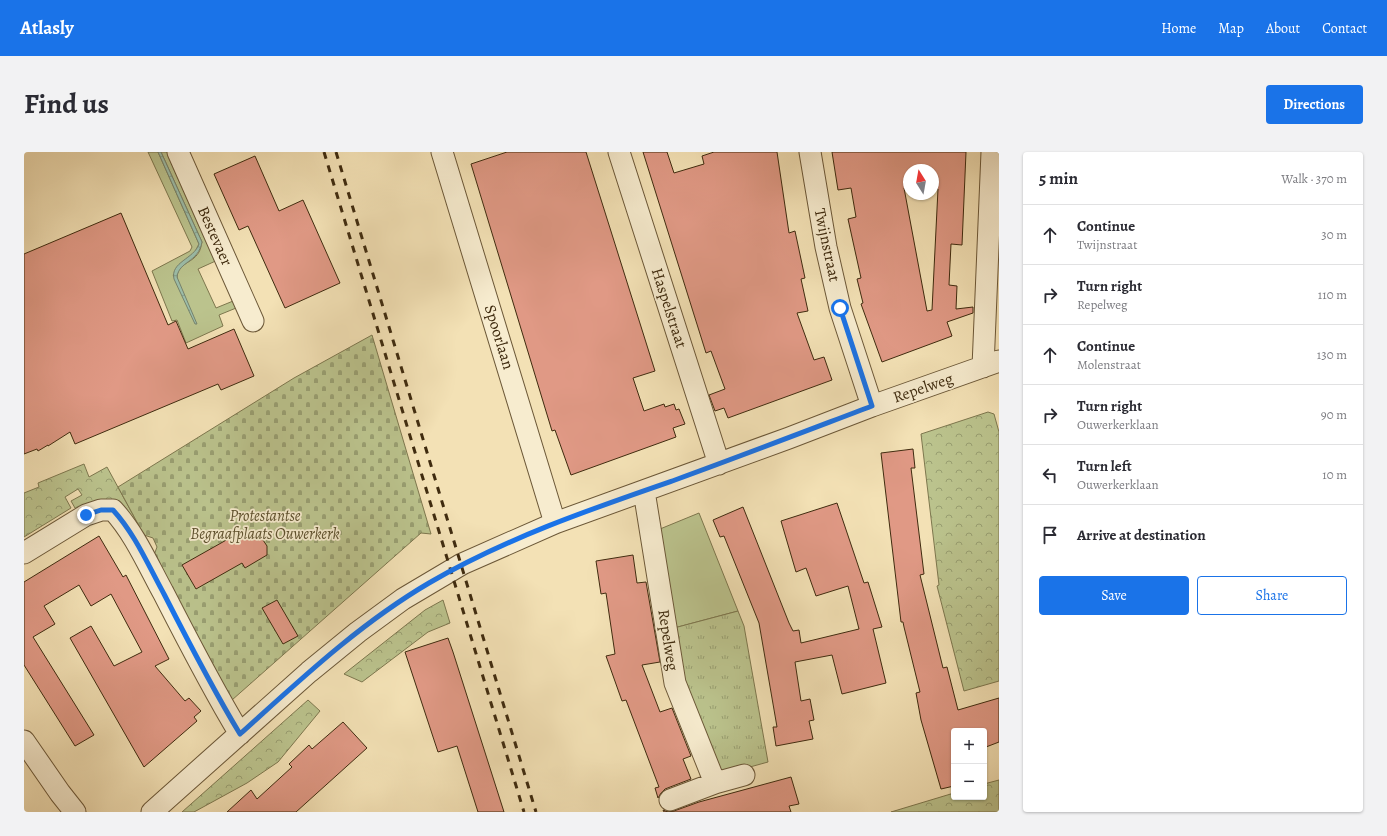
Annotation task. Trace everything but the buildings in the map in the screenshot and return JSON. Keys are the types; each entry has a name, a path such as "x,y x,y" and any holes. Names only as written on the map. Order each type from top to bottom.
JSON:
{"street":[{"name":"Bestevaer","path":"178,152 253,321"},
{"name":"Spoorlaan","path":"442,152 555,523"},
{"name":"Haspelstraat","path":"619,152 719,464"},
{"name":"Twijnstraat","path":"810,152 824,240 840,308 872,406"},
{"path":"991,364 992,152"},
{"name":"Repelweg","path":"152,812 328,655 403,599 469,560 555,523 719,464 872,406 991,364"},
{"name":"Repelweg","path":"644,490 675,683 716,783"},
{"path":"24,553 86,515 101,510 113,510 123,522 141,551 223,706 240,734"},
{"path":"24,741 75,812"},
{"path":"670,800 716,783 744,775"}],"green space":[{"path":"148,152 158,152 199,244 195,252 173,275 178,282 178,271 196,256 200,251 202,242 161,152 172,152 220,259 198,269 216,308 238,299 241,306 219,315 223,326 186,343 177,320 172,321 152,271 190,251 192,247"},
{"name":"Protestantse Begraafplaats Ouwerkerk","path":"372,335 431,534 421,533 232,700 154,555 157,547 153,538 144,535 118,487 294,378"},
{"path":"988,412 994,414 999,432 999,681 964,691 937,586 939,585 921,434"},
{"path":"84,464 89,477 107,467 144,535 122,510 81,511 75,508 71,501 82,495 78,489 65,497 71,508 24,537 24,493 39,487 38,483"},
{"path":"699,513 738,611 674,628 660,529"},
{"path":"443,600 450,623 428,632 362,682 344,674 425,610"},
{"path":"738,611 744,626 768,762 721,775 685,680 674,628"},
{"path":"308,700 320,711 278,762 247,783 194,812 182,812"},
{"path":"999,780 999,812 891,812 951,794 951,800 987,800 987,783"}],"water":[{"path":"158,152 161,152 202,242 197,254 181,268 177,277 197,324 195,324 174,279 174,273 179,264 196,249 199,244"}],"railway":[{"path":"324,152 524,812"},
{"path":"336,152 536,812"}],"route":[{"path":"86,515 101,510 113,510 123,522 141,551 223,706 240,734 328,655 358,632 403,599 469,560 555,523 719,464 872,406 840,308"}]}
